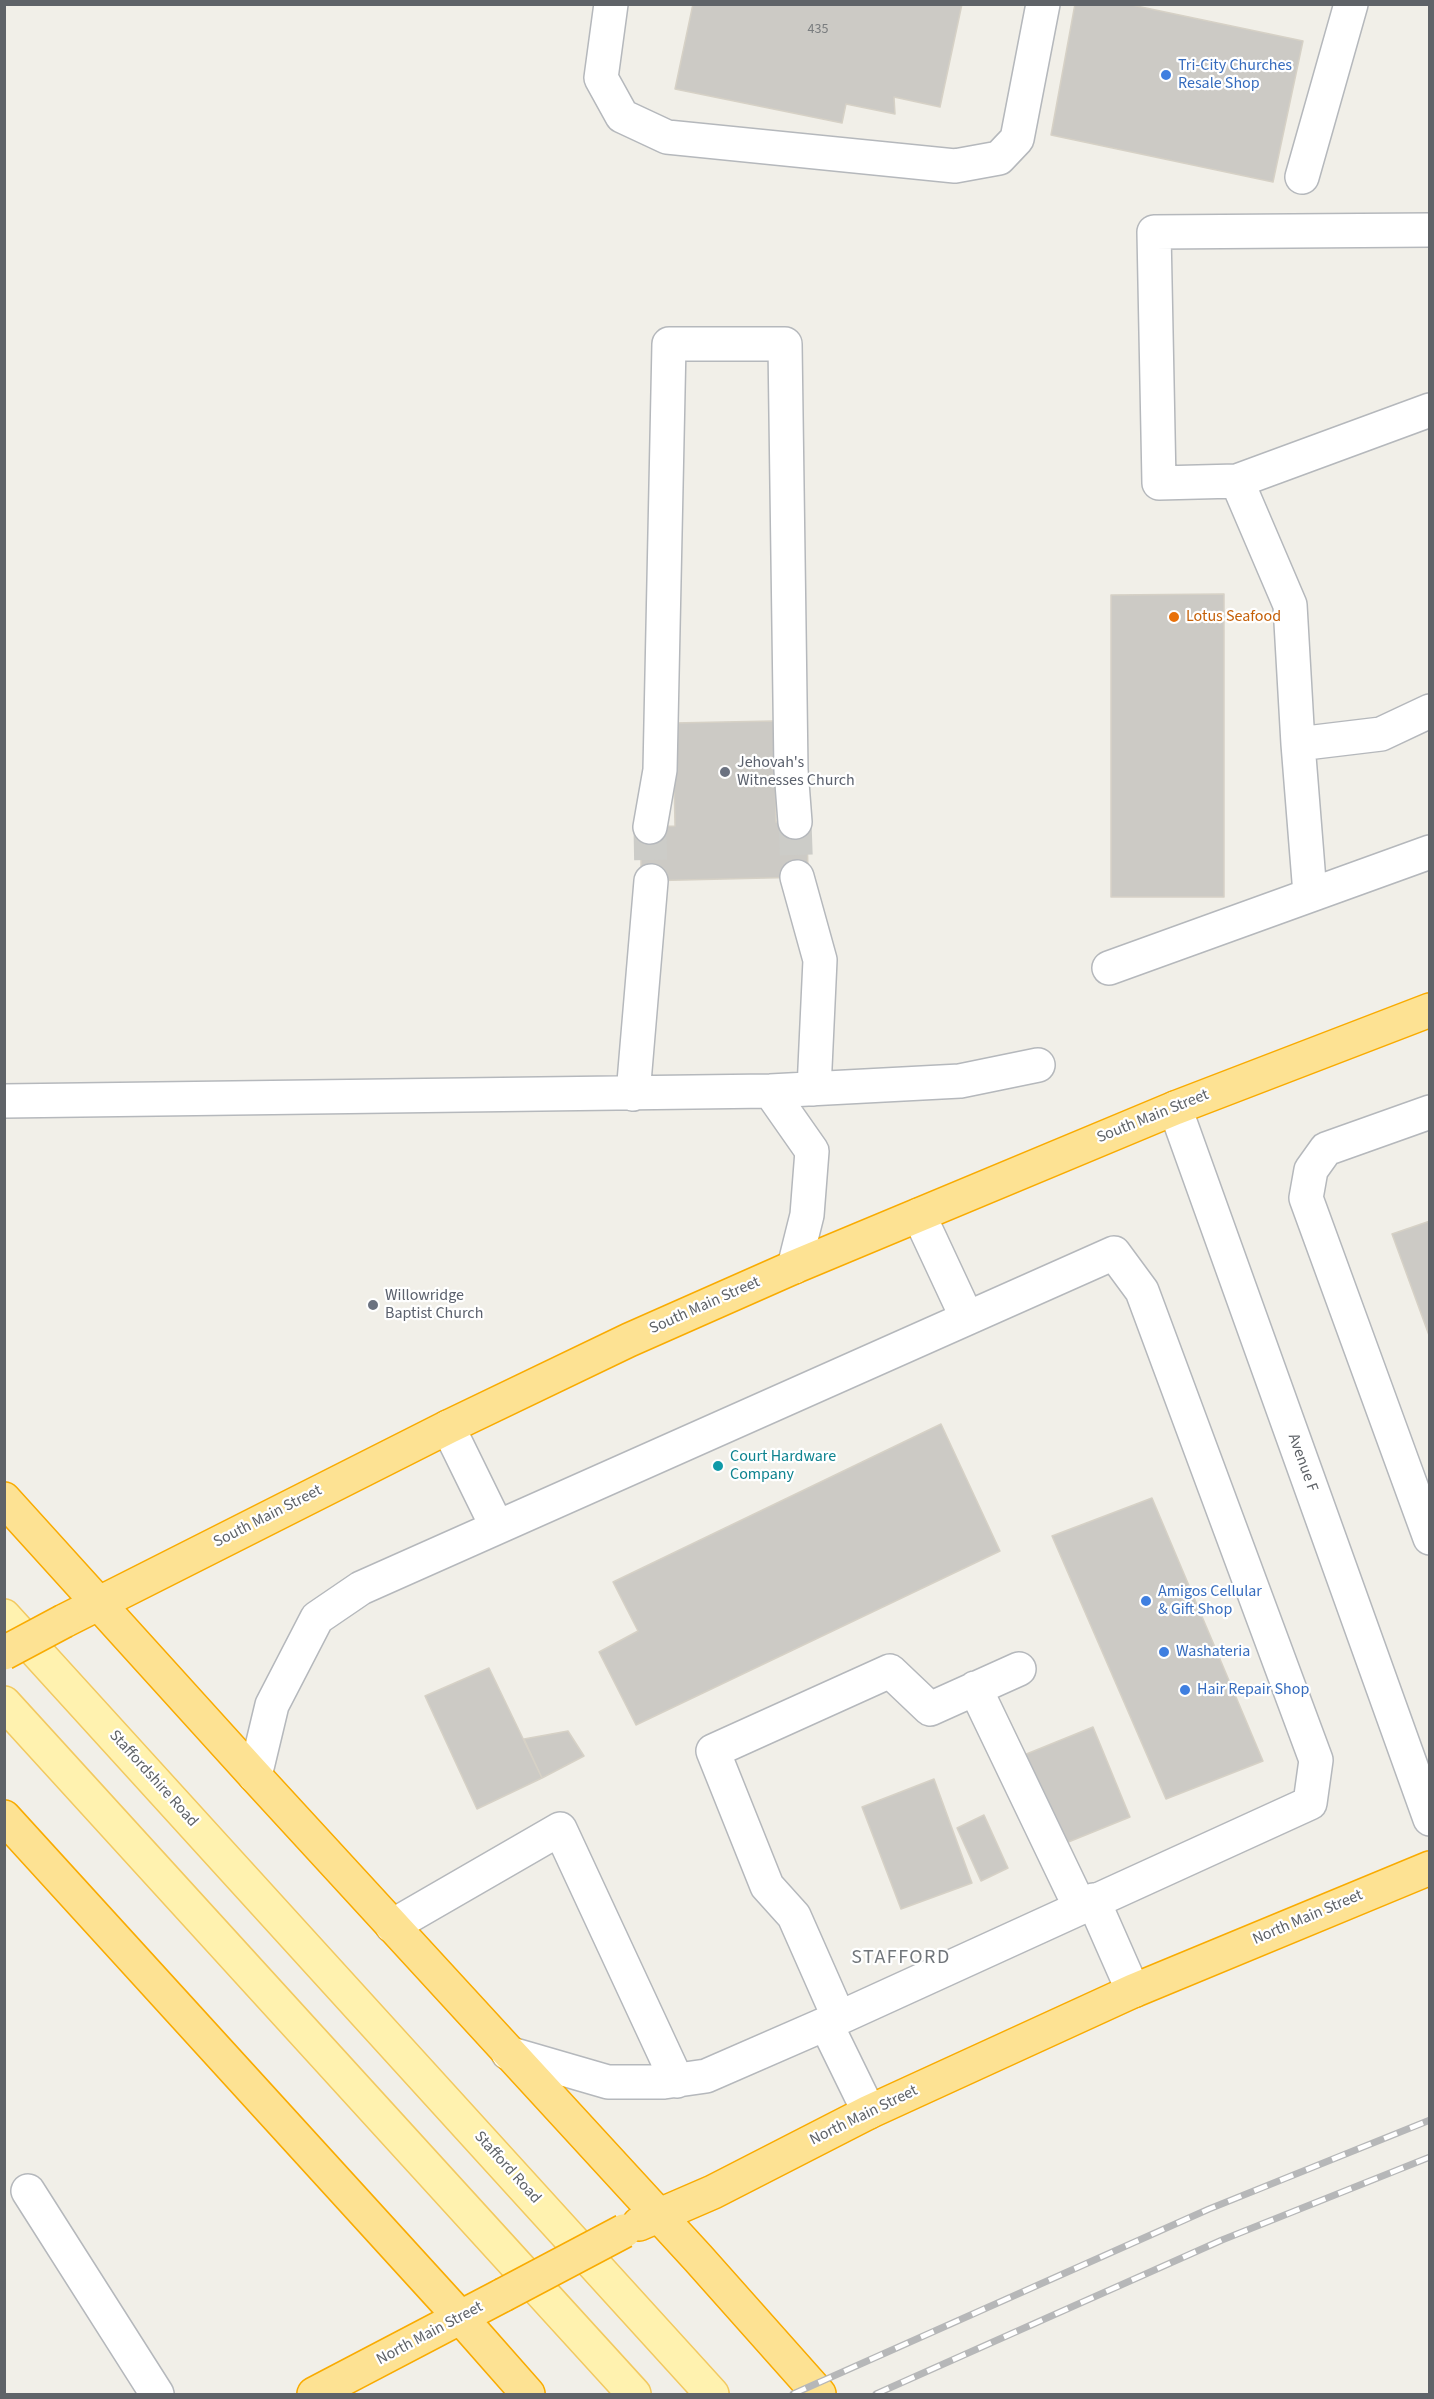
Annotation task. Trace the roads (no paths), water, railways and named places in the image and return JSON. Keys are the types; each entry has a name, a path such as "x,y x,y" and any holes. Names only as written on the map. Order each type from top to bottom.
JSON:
{"highway":[{"name":"South Main Street","path":"4,1653 448,1426 629,1340 794,1267 1175,1108 1430,1010"},
{"path":"6,1506 699,2258 819,2394"},
{"path":"4,1817 528,2394"},
{"name":"North Main Street","path":"314,2394 624,2231 713,2192 869,2112 1133,1991 1430,1868"}],"main road":[{"name":"Staffordshire Road","path":"4,1616 301,1942"},
{"path":"4,1703 634,2394"},
{"name":"Stafford Road","path":"301,1942 712,2394"}],"street":[{"path":"611,4 601,78 622,116 667,137 955,166 999,158 1017,139 1043,4"},
{"path":"1302,177 1351,4"},
{"path":"1430,230 1154,232 1159,483 1237,481 1430,410"},
{"path":"650,827 660,770 669,344 785,344 791,770 795,822"},
{"path":"1237,481 1290,605 1310,894"},
{"path":"1298,744 1381,734 1430,711"},
{"path":"1109,968 1430,852"},
{"path":"797,877 820,960 814,1089"},
{"path":"633,1094 651,881"},
{"path":"4,1101 770,1091 960,1081 1038,1065"},
{"path":"770,1091 812,1151 807,1215 794,1267"},
{"name":"Avenue F","path":"1175,1108 1430,1819"},
{"path":"1430,1112 1326,1149 1311,1170 1306,1198 1430,1538"},
{"path":"919,1215 967,1318"},
{"path":"255,1776 272,1705 317,1618 361,1588 1114,1253 1142,1291 1316,1760 1310,1803 833,2021 706,2076 670,2082 608,2082 508,2053"},
{"path":"448,1426 497,1527"},
{"path":"869,2112 794,1916 767,1886 713,1751 890,1671 930,1709 1019,1669"},
{"path":"975,1688 1133,1991"},
{"path":"392,1926 560,1829 670,2082"},
{"path":"28,2191 157,2394"}],"tunnel":[{"path":"795,822 797,877"},
{"path":"650,827 651,881"}],"railway":[{"path":"793,2394 1209,2209 1430,2120"},
{"path":"876,2394 1222,2240 1430,2157"}],"place":[{"name":"Tri-City Churches Resale Shop","path":"1166,75"},
{"name":"Lotus Seafood","path":"1174,617"},
{"name":"Jehovah's Witnesses Church","path":"725,772"},
{"name":"Willowridge Baptist Church","path":"373,1305"},
{"name":"Court Hardware Company","path":"718,1466"},
{"name":"Amigos Cellular & Gift Shop","path":"1146,1601"},
{"name":"Washateria","path":"1164,1652"},
{"name":"Hair Repair Shop","path":"1185,1690"}],"district":[{"name":"STAFFORD","path":"901,1959"}]}
